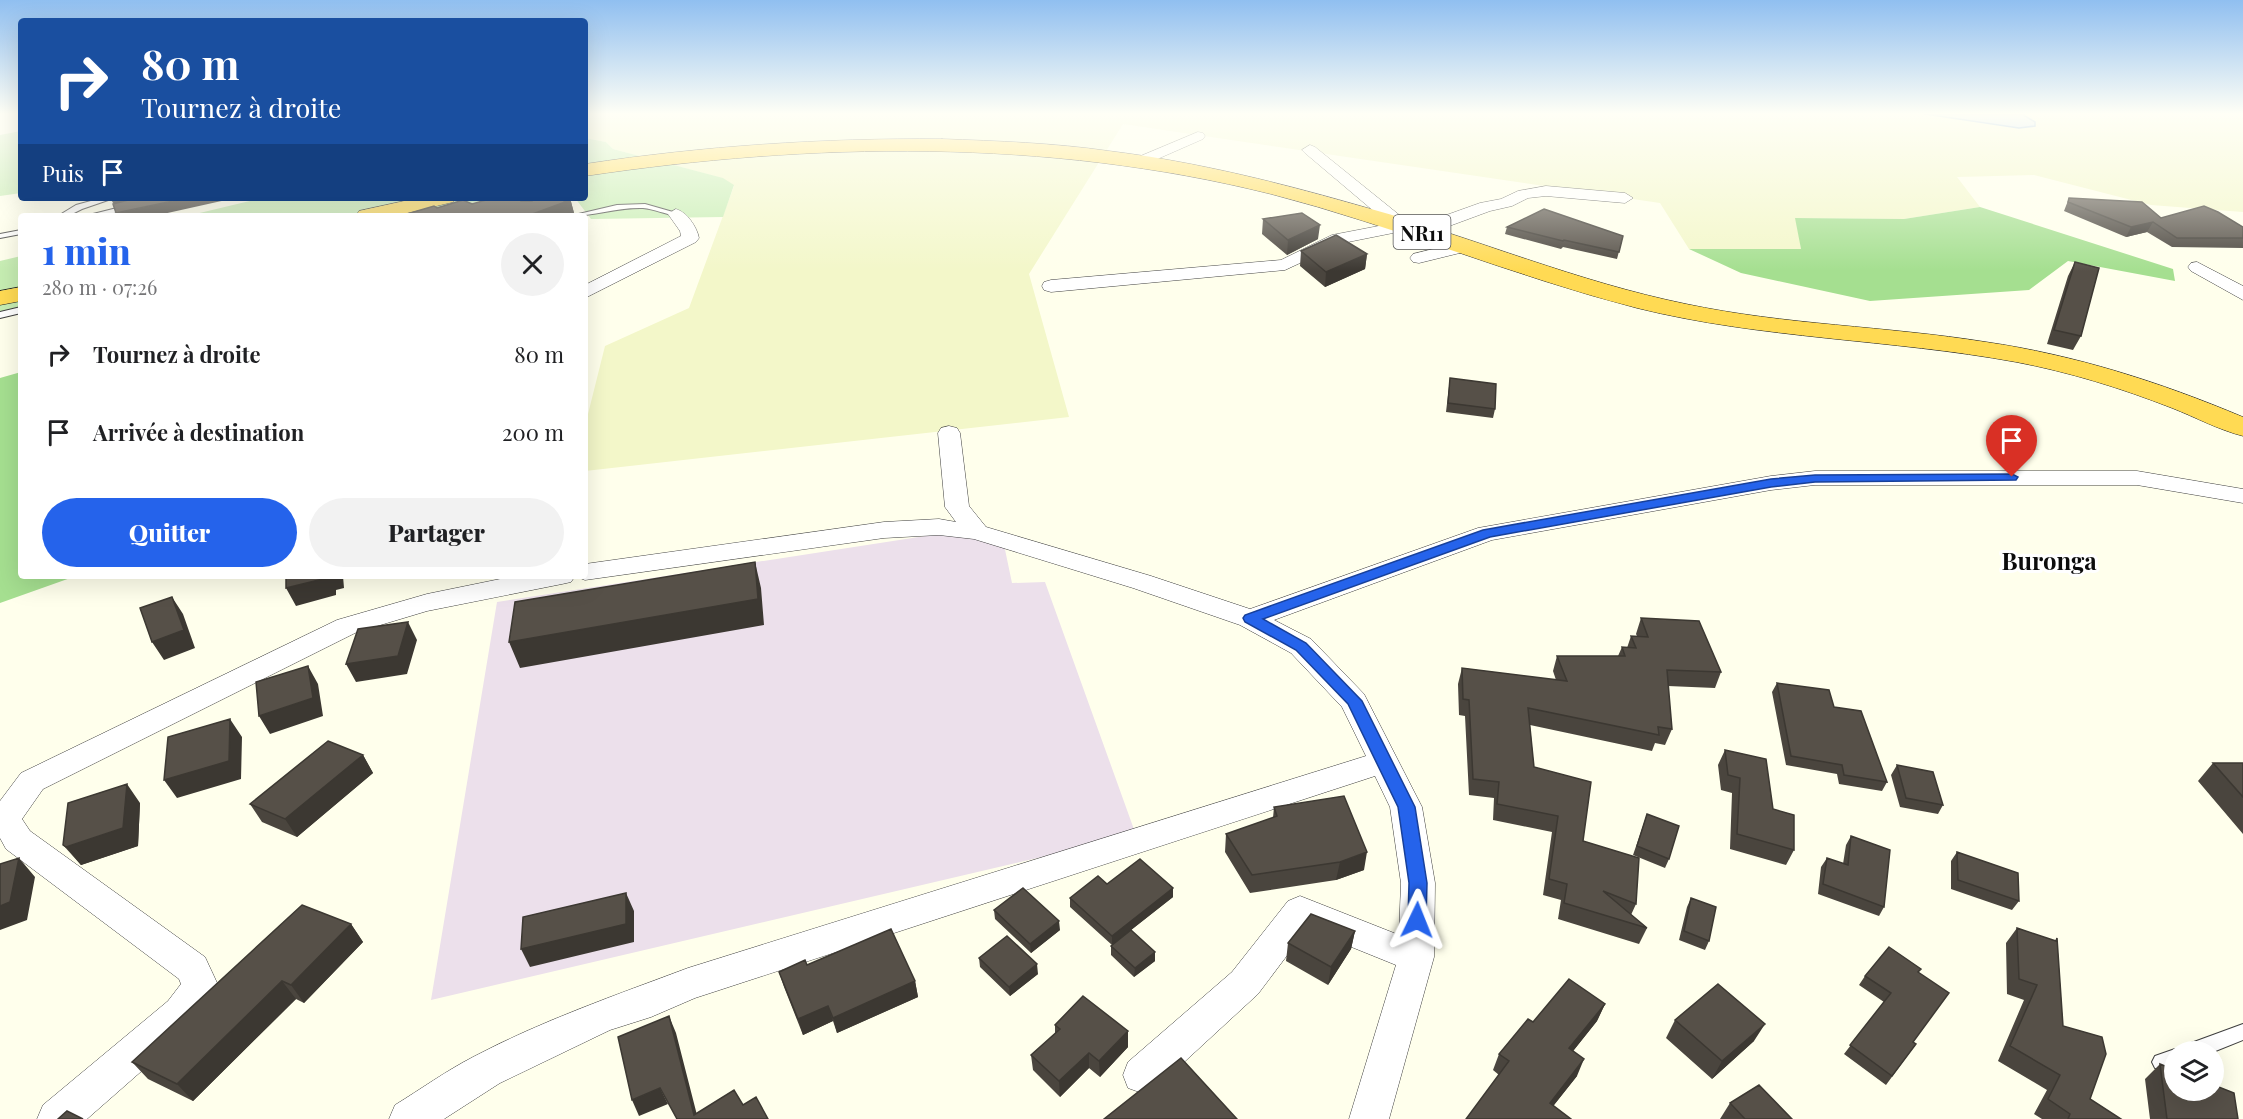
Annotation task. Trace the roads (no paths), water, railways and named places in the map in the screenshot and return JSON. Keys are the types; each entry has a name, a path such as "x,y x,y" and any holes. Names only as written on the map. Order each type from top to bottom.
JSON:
{"highway":[{"name":"NR11","path":"588,170 614,166"},
{"name":"NR11","path":"1169,166 1227,177 1291,193 1411,228 1631,299 1694,314 1756,324 1980,349 2032,358 2117,379 2204,410 2243,427"},
{"path":"380,213 433,201"},
{"path":"0,298 18,295"}],"street":[{"path":"1331,166 1411,228"},
{"path":"1052,286 1285,265 1338,239 1411,228 1506,203 1524,194 1546,191 1624,198"},
{"path":"588,290 690,238 689,230 676,214"},
{"path":"1419,258 1466,246"},
{"path":"2197,267 2243,294"},
{"path":"949,434 957,507 977,532"},
{"path":"1250,618 1487,533 1771,483 1815,478 2137,478 2243,496"},
{"path":"588,572 884,530 939,527 977,532 1142,582 1250,618 1301,646 1354,701 1406,807 1418,883 1416,957 1369,1119"},
{"path":"0,794 32,782 347,626 378,615 482,590 545,579"},
{"path":"409,1119 486,1070 602,1016 638,1005 688,984 1383,762"},
{"path":"32,782 5,818 18,840 192,968 201,987 181,1013 57,1119"},
{"path":"1142,1075 1245,983 1300,911 1416,957"}],"lane":[{"path":"68,213 100,201"},
{"path":"101,213 143,203"},
{"path":"588,213 617,207 645,206 676,214"},
{"path":"0,236 18,233"},
{"path":"0,315 18,311"},
{"path":"2219,1041 2243,1032"}],"district":[{"name":"Buronga","path":"2049,560"}]}
